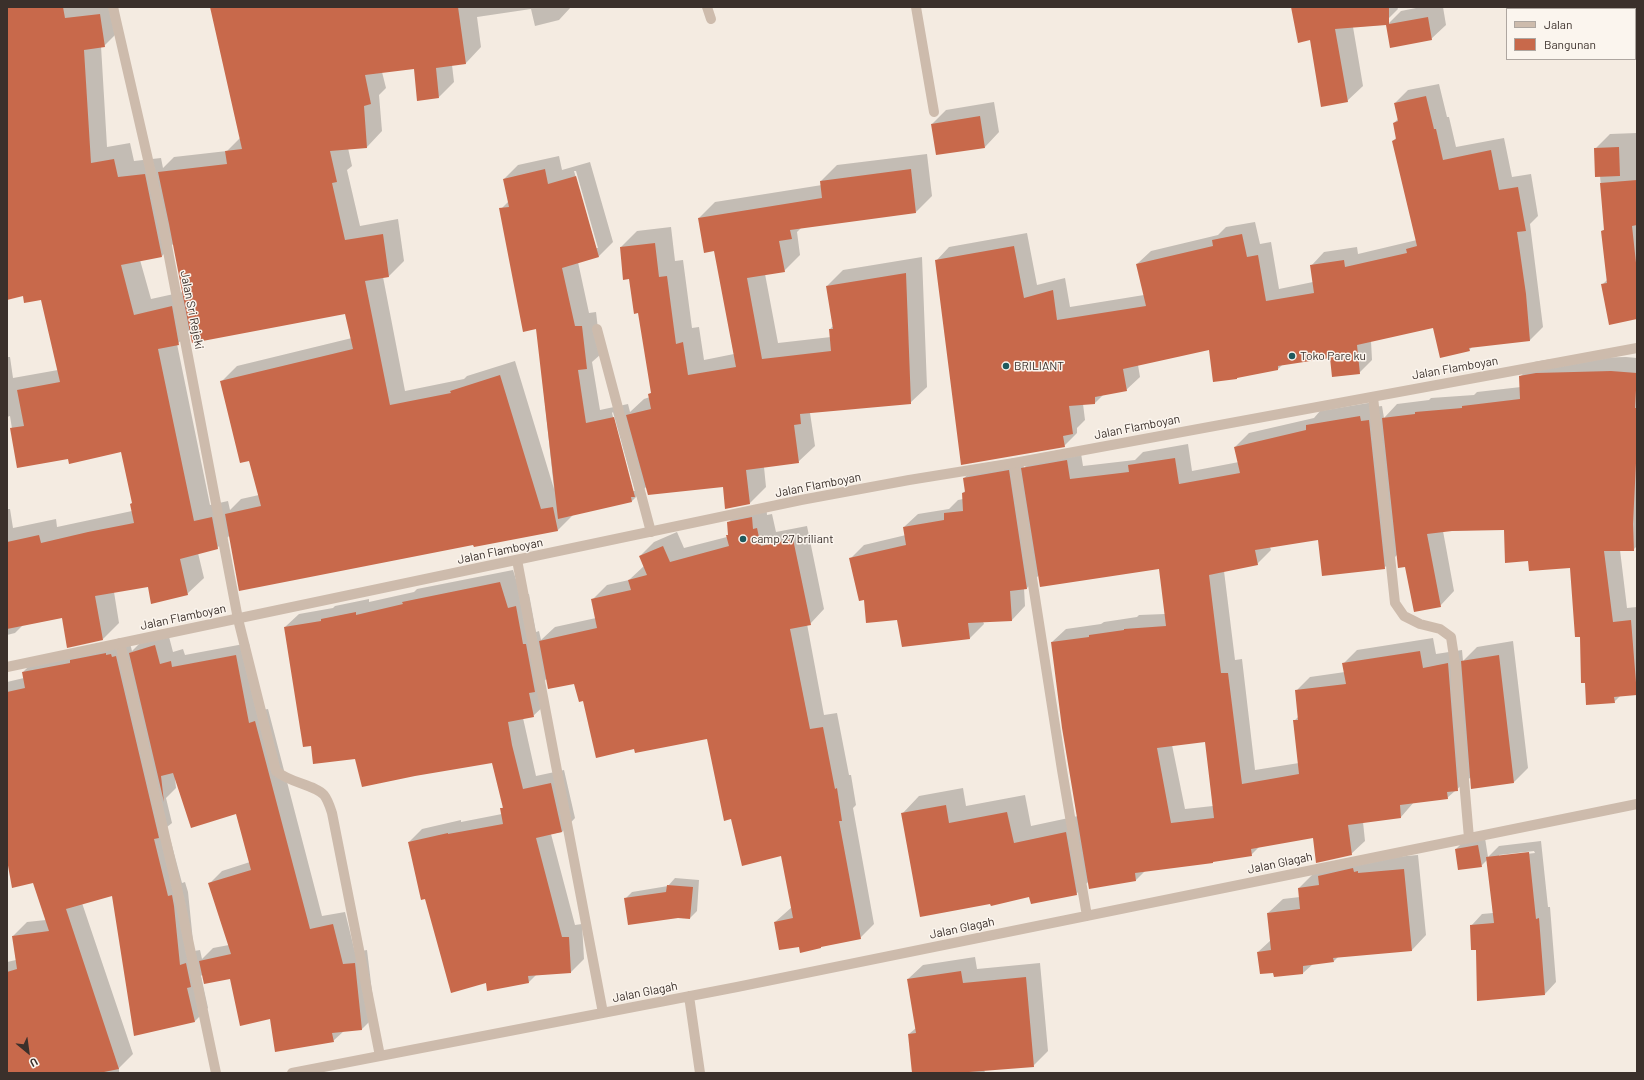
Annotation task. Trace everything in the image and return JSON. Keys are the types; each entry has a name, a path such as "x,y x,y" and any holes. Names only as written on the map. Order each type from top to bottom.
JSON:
{"street":[{"name":"Jalan Sri Rejeki","path":"114,7 163,226 238,619 276,771 289,780 320,791 325,796 332,813 380,1056"},
{"path":"707,7 712,19"},
{"path":"916,7 934,112"},
{"path":"597,329 651,532"},
{"name":"Jalan Flamboyan","path":"7,667 801,500 909,480 1014,463 1637,348"},
{"path":"1373,396 1395,603 1404,616 1420,624 1440,629 1451,637 1456,670 1456,688 1469,838"},
{"path":"1014,463 1062,770 1087,916"},
{"path":"517,560 603,1013"},
{"path":"120,643 180,898 216,1073"},
{"name":"Jalan Glagah","path":"292,1073 689,996 1637,804"},
{"path":"689,996 700,1073"}],"building":[{"path":"7,7 63,7 65,18 100,14 105,47 84,50 91,163 114,159 118,177 145,174 162,257 121,265 134,315 172,306 179,345 158,349 194,521 212,517 218,549 180,559 188,595 151,604 148,587 95,596 103,640 67,648 62,618 7,629 7,542 39,535 41,543 134,523 130,504 132,503 121,452 69,464 68,459 17,468 10,428 24,426 17,390 60,382 41,300 24,303 23,296 7,300"},
{"path":"210,7 458,7 466,64 436,68 439,98 417,101 414,69 365,75 371,104 364,106 367,148 330,151 337,182 332,183 345,240 383,234 389,277 365,281 390,405 451,393 450,391 500,375 541,509 553,507 558,531 474,547 473,545 239,591 225,514 261,506 249,461 240,463 220,381 353,349 345,314 192,343 158,172 227,164 225,151 242,149"},
{"path":"1291,7 1389,7 1389,24 1428,17 1432,40 1390,48 1386,25 1335,29 1348,102 1321,107 1310,40 1298,43"},
{"path":"1426,96 1443,160 1491,150 1499,190 1518,187 1526,231 1517,232 1526,294 1530,341 1469,348 1470,351 1440,358 1433,328 1357,345 1360,374 1332,377 1330,358 1278,366 1278,370 1237,379 1213,382 1209,350 1123,369 1127,391 1095,397 1095,404 1069,406 1073,434 1063,436 1065,447 961,465 935,260 1014,246 1024,298 1053,290 1057,320 1146,306 1136,264 1213,246 1212,240 1242,234 1247,257 1258,255 1266,301 1314,293 1310,265 1344,260 1345,267 1407,253 1406,249 1417,246 1392,141 1396,139 1393,123 1398,121 1394,103"},
{"path":"980,116 985,148 936,155 931,124"},
{"path":"1619,147 1620,176 1595,177 1594,148"},
{"path":"545,169 548,184 576,176 599,257 562,268 575,326 582,326 587,369 578,370 586,423 614,417 635,497 631,497 632,502 558,519 536,329 523,332 499,208 509,207 503,179"},
{"path":"911,169 916,213 790,230 792,239 779,241 785,272 747,278 762,359 831,351 829,329 833,329 826,286 906,273 911,404 800,414 801,424 794,425 799,463 746,470 750,504 725,509 723,487 648,495 626,415 651,409 648,394 651,393 638,313 634,314 629,279 623,280 620,247 655,243 659,277 667,276 676,344 683,342 688,375 736,367 714,251 704,253 698,218 822,198 820,181"},
{"path":"1637,180 1637,225 1632,226 1637,272 1637,319 1609,325 1601,284 1607,283 1601,231 1604,230 1600,183"},
{"path":"1611,371 1637,373 1635,408 1637,408 1637,463 1633,524 1634,551 1604,551 1613,622 1631,620 1637,695 1614,697 1615,703 1586,705 1585,683 1581,683 1580,637 1575,637 1570,568 1529,571 1528,561 1505,563 1504,530 1452,531 1427,534 1441,607 1414,612 1405,567 1398,568 1382,418 1415,414 1415,412 1462,408 1462,406 1520,399 1519,376 1536,373"},
{"path":"1360,416 1361,421 1369,420 1385,569 1322,576 1318,540 1255,550 1258,565 1209,575 1221,673 1228,673 1242,784 1299,774 1293,720 1298,720 1295,690 1346,684 1342,663 1420,651 1423,668 1448,663 1458,791 1447,792 1448,799 1400,805 1401,818 1348,825 1352,855 1316,863 1313,838 1251,849 1252,856 1213,863 1135,873 1136,881 1089,889 1062,728 1051,642 1089,637 1089,635 1124,629 1166,626 1159,569 1040,587 1021,468 1067,460 1070,479 1129,472 1128,465 1175,458 1179,484 1240,473 1234,447 1306,430 1306,425","holes":["1205,742 1214,818 1171,823 1157,748"]},
{"path":"1009,470 1027,589 1010,591 1012,621 968,623 970,639 902,647 897,620 866,623 864,600 859,601 849,558 906,545 903,527 944,520 944,513 963,511 962,493 965,492 963,478"},
{"path":"752,517 753,529 757,528 761,546 793,539 811,625 790,629 810,729 823,727 835,789 837,788 842,821 839,821 861,939 800,953 799,947 779,950 774,922 793,918 781,856 742,866 731,819 724,821 707,739 635,753 634,749 596,758 583,701 579,702 574,684 548,689 539,641 597,628 591,599 631,590 628,580 647,575 639,556 663,546 670,562 729,546 726,535 728,535 727,522"},
{"path":"500,582 508,608 516,606 523,644 526,644 535,692 529,693 534,717 508,722 512,745 523,789 551,783 562,832 536,838 562,937 569,937 571,973 528,976 529,983 487,991 486,983 451,993 425,899 421,900 408,842 448,833 503,824 500,808 503,808 492,763 362,787 355,759 313,764 311,746 303,747 284,627 321,621 321,619 356,612 356,615 403,604 402,602"},
{"path":"155,645 160,664 171,661 172,667 236,655 249,723 255,721 310,929 333,924 343,964 355,963 362,1030 332,1033 334,1042 275,1052 270,1019 240,1026 230,979 204,984 199,961 231,954 208,883 251,870 236,814 191,828 173,773 161,776 164,802 129,653"},
{"path":"106,653 106,655 111,654 112,657 116,656 159,838 154,839 168,896 172,895 180,965 186,963 191,987 187,988 195,1022 134,1036 112,896 66,909 119,1069 99,1073 7,1073 7,972 17,969 12,936 49,931 33,883 12,888 7,860 7,692 25,688 22,672 70,663 70,660"},
{"path":"1499,655 1514,783 1471,789 1461,661"},
{"path":"946,805 949,823 1007,812 1014,843 1066,832 1077,895 1031,904 1029,897 991,906 990,904 920,917 901,813"},
{"path":"1478,845 1482,867 1458,870 1455,849"},
{"path":"1529,852 1536,919 1539,918 1545,995 1477,1001 1476,950 1471,950 1470,925 1494,923 1486,857"},
{"path":"1353,868 1354,872 1358,871 1358,873 1404,869 1412,951 1333,958 1334,962 1303,966 1303,974 1274,977 1273,973 1260,974 1257,952 1271,950 1267,913 1300,909 1298,888 1319,885 1318,876"},
{"path":"667,885 693,887 690,919 678,918 628,925 624,898 666,892"},
{"path":"961,971 963,983 1026,977 1034,1067 969,1073 912,1073 908,1034 916,1033 907,979"}],"place":[{"name":"Toko Pare ku","path":"1292,356"},
{"name":"BRILIANT","path":"1006,366"},
{"name":"camp 27 briliant","path":"743,539"}]}
